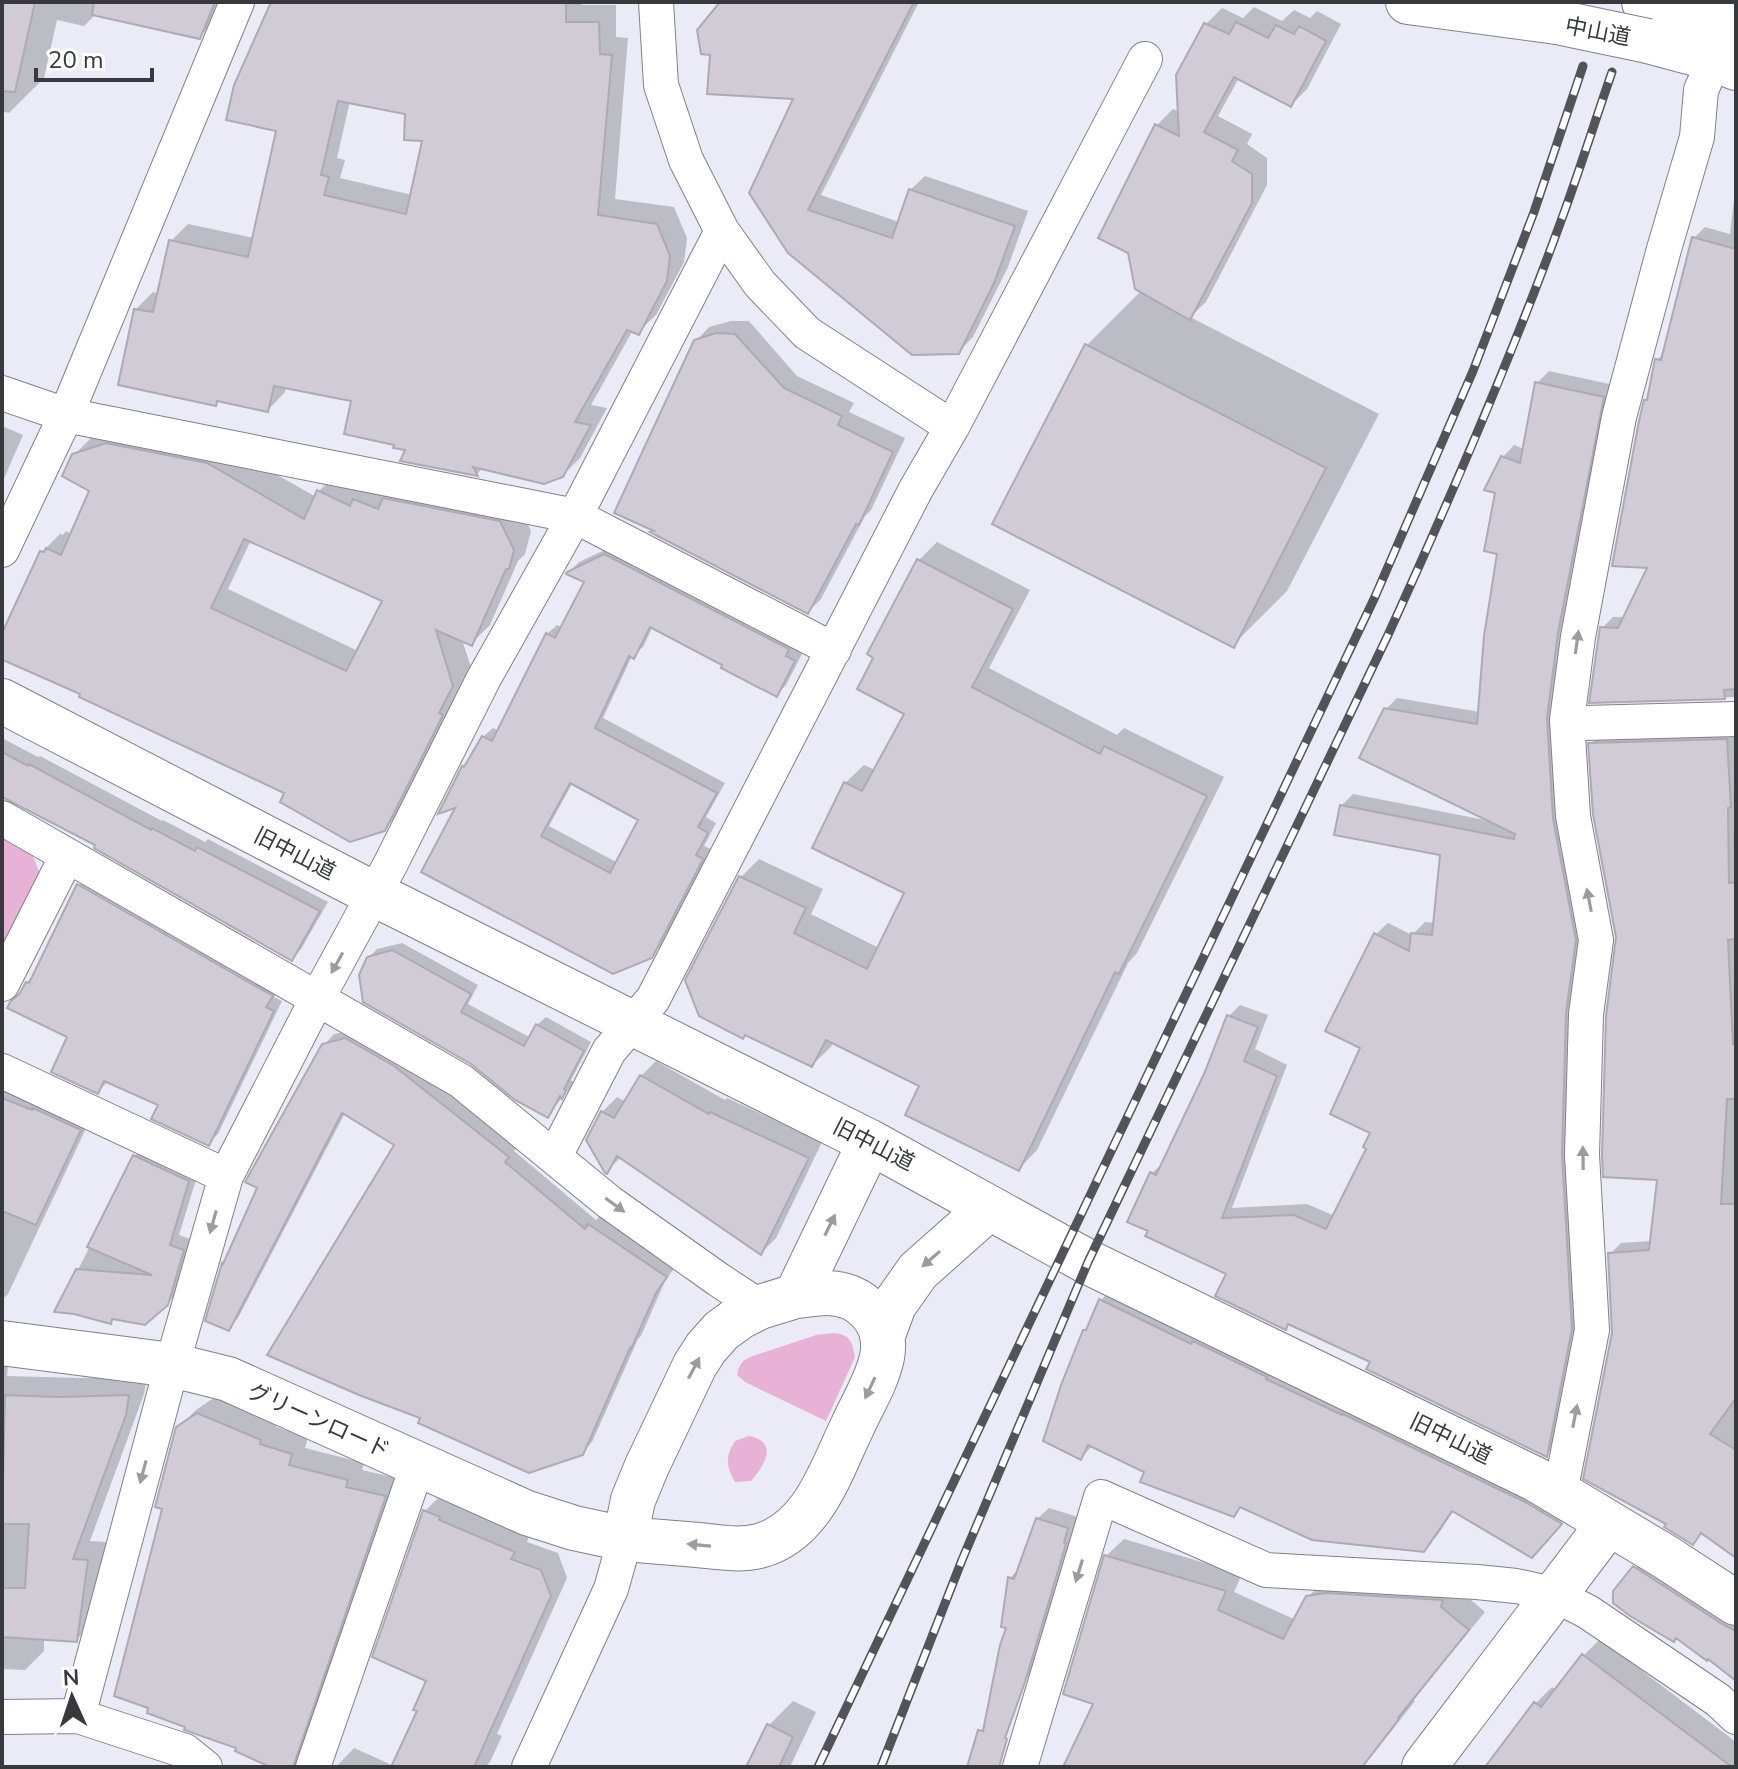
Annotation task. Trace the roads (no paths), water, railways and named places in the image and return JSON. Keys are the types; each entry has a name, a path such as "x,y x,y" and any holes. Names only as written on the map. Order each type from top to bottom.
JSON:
{"main road":[{"name":"中山道","path":"1408,2 1557,22 1646,21 1729,51"},
{"path":"1709,2 1736,10"},
{"name":"旧中山道","path":"2,701 374,894 870,1142 1100,1268 1509,1466 1560,1493 1736,1603"},
{"path":"778,1301 870,1142"},
{"name":"グリーンロード","path":"2,1343 172,1365 228,1379 527,1513 574,1528 625,1539 739,1549 760,1546 782,1536 803,1520 820,1494 875,1378 882,1356 883,1335 894,1305 918,1271 989,1208"},
{"path":"625,1539 633,1500 647,1466 695,1365 721,1331 740,1317 778,1301 828,1293 859,1302 874,1314 883,1335"},
{"path":"1424,1767 1609,1523"}],"street":[{"path":"2,550 66,415 237,2"},
{"path":"656,2 661,85 686,160 722,231 760,284 807,333 952,427"},
{"path":"1560,1493 1592,1330 1582,1155 1586,1014 1596,940 1573,816 1567,720 1578,637 1619,417 1697,137 1701,90 1729,51"},
{"path":"555,1156 609,1051 653,999 916,489 952,427 1145,59"},
{"path":"78,1716 226,1176 484,678 575,516 722,231"},
{"path":"2,393 66,415 575,516 834,650"},
{"path":"1567,720 1584,723 1736,719"},
{"path":"2,818 461,1081 609,1202 719,1280 778,1301"},
{"path":"2,984 67,856"},
{"path":"2,1071 226,1176"},
{"path":"313,1767 418,1464"},
{"path":"1020,1767 1101,1497 1266,1570 1477,1582 1553,1594 1588,1612 1718,1700 1736,1717"},
{"path":"529,1767 611,1589 625,1539"},
{"path":"2,1717 78,1716 195,1759"}],"railway":[{"path":"818,1767 1374,599 1473,371 1534,212 1583,66"},
{"path":"881,1767 962,1560 1088,1262 1388,635 1457,481 1568,203 1612,72"}]}
